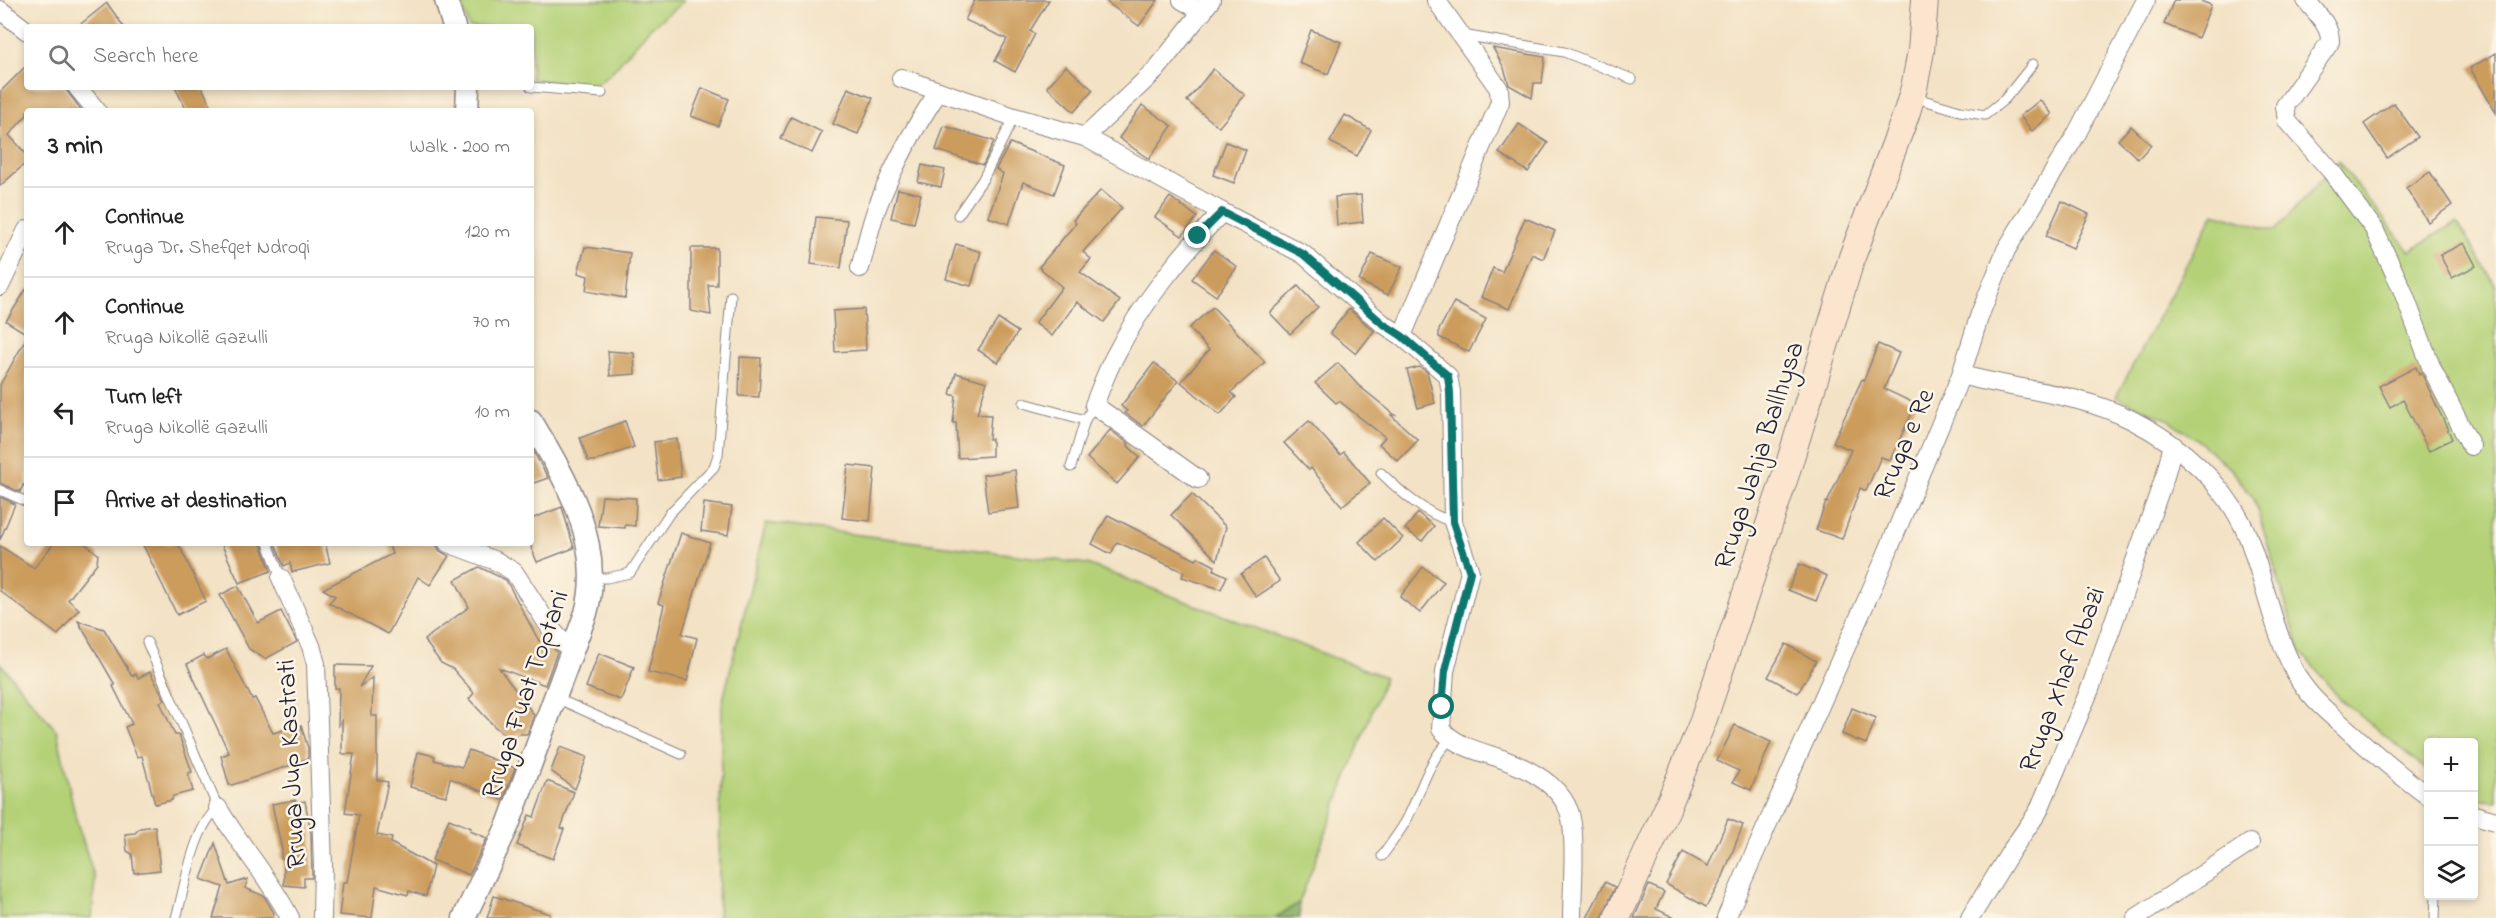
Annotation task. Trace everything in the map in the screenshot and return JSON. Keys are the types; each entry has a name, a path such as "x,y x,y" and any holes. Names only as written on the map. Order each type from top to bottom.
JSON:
{"main road":[{"name":"Rruga Jahja Ballhysa","path":"1617,918 1666,811 1703,721 1786,474 1852,257 1912,97 1920,51 1925,0"}],"street":[{"path":"446,0 453,24"},
{"path":"1085,137 1156,70 1207,6 1182,0"},
{"path":"1402,336 1500,102 1498,89 1436,0"},
{"name":"Rruga e Re","path":"1726,918 1880,570 1961,375 1980,314 2006,250 2076,135 2146,0"},
{"path":"2306,0 2330,34 2330,42 2285,106 2287,121 2331,171 2374,229 2402,289 2432,369 2471,446"},
{"path":"0,10 24,30"},
{"path":"901,78 1014,117 1085,137 1303,254 1382,323 1402,336 1448,376 1453,522 1470,572 1444,683 1441,729 1451,739 1471,749 1525,767 1561,795 1570,812 1572,918"},
{"path":"80,90 95,108"},
{"path":"467,108 468,90"},
{"path":"860,268 877,207 893,170 923,114 939,91"},
{"path":"1198,479 1089,413 1116,353 1147,305 1198,236 1222,212"},
{"path":"0,286 24,236"},
{"path":"1961,375 2018,386 2097,406 2132,420 2173,445 2216,485 2234,510 2247,536 2283,644 2296,675 2312,698 2393,770 2424,793"},
{"name":"Rruga Fuat Toptani","path":"464,918 508,825 586,613 593,578 589,545 579,513 534,427"},
{"name":"Rruga Xhaf Abazi","path":"1970,918 2038,812 2090,689 2165,476 2173,445"},
{"path":"456,546 496,561 514,572 551,629 572,651"},
{"name":"Rruga Jup Kastrati","path":"281,578 311,646 316,664 323,866 322,918"},
{"name":"Rruga Jup Kastrati","path":"218,808 229,827 278,894 290,918"},
{"path":"2478,816 2496,821"},
{"path":"2136,918 2250,843"}],"lane":[{"path":"1460,35 1564,52 1632,79"},
{"path":"1912,97 1960,111 1985,115 2005,99 2032,64"},
{"path":"534,87 602,93"},
{"path":"958,215 983,179 1014,117"},
{"path":"593,578 607,578 630,573 669,514 714,467 718,455 731,296"},
{"path":"1024,403 1089,413 1071,467"},
{"path":"1381,473 1421,508 1436,517 1453,522"},
{"path":"0,490 24,501"},
{"name":"Rruga Jup Kastrati","path":"269,546 281,578"},
{"name":"Rruga Jup Kastrati","path":"147,642 218,808"},
{"path":"555,698 681,754"},
{"path":"1382,856 1406,822 1430,765 1440,749 1451,739"},
{"path":"176,918 200,834 207,820 218,808"},
{"path":"2435,918 2436,900"}],"green space":[{"path":"460,0 683,0 649,29 610,74 597,83 577,86 534,79 534,24 468,24"},
{"path":"2338,161 2409,251 2457,222 2496,286 2496,801 2478,799 2478,738 2424,738 2424,768 2340,699 2300,651 2254,499 2232,470 2198,440 2167,419 2116,397 2214,213 2275,231"},
{"path":"766,523 1087,564 1385,677 1299,903 1275,918 718,918 722,704"},
{"path":"0,663 57,731 76,819 95,879 92,918 0,918"},
{"path":"1299,903 1300,918 1275,918"}],"building":[{"path":"975,0 1049,0 1030,31 1035,34 1015,72 995,61 1007,39 965,20"},
{"path":"1104,0 1158,0 1139,26"},
{"path":"2174,0 2198,0 2211,5 2198,38 2164,24"},
{"path":"107,3 122,24 81,24"},
{"path":"1311,30 1341,42 1328,74 1299,63"},
{"path":"1493,48 1545,57 1542,83 1534,83 1532,98 1509,85 1504,68"},
{"path":"2496,53 2496,113 2470,68"},
{"path":"1066,66 1093,90 1074,112 1047,87"},
{"path":"24,68 24,90 66,90 80,108 24,108 24,118 9,135 24,152 24,165 0,186 0,92"},
{"path":"1213,69 1245,95 1219,127 1187,101"},
{"path":"702,88 729,99 718,126 691,116"},
{"path":"848,88 873,98 858,134 833,124"},
{"path":"176,90 203,90 212,108 186,108"},
{"path":"2040,100 2052,114 2032,131 2020,116"},
{"path":"2394,103 2418,137 2387,158 2364,124"},
{"path":"1142,105 1172,126 1149,159 1119,138"},
{"path":"1345,115 1371,130 1357,156 1330,142"},
{"path":"791,117 822,132 812,153 781,139"},
{"path":"1519,124 1548,143 1528,172 1499,153"},
{"path":"944,126 994,141 983,165 936,150"},
{"path":"2131,126 2151,145 2138,159 2118,140"},
{"path":"1226,142 1246,150 1234,183 1213,175"},
{"path":"1010,143 1065,165 1054,194 1023,182 1009,224 988,217 1003,174 996,169"},
{"path":"922,165 945,170 941,187 918,182"},
{"path":"2430,172 2452,205 2428,222 2406,188"},
{"path":"898,189 921,194 914,223 891,218"},
{"path":"1101,190 1122,208 1083,252 1091,259 1080,272 1120,301 1104,322 1077,302 1052,336 1035,323 1062,287 1039,267 1076,223 1073,220"},
{"path":"1361,195 1363,222 1337,225 1335,197"},
{"path":"1170,197 1197,217 1182,236 1155,217"},
{"path":"2062,201 2089,214 2073,248 2046,236"},
{"path":"816,217 847,220 841,268 811,264"},
{"path":"1525,218 1555,231 1543,259 1532,254 1509,309 1481,297 1493,268 1502,272"},
{"path":"2464,243 2476,266 2452,278 2440,255"},
{"path":"956,244 981,252 971,286 946,279"},
{"path":"585,247 630,253 625,298 586,291 588,276 578,273"},
{"path":"691,248 717,248 717,285 708,285 711,315 691,311"},
{"path":"1214,250 1237,267 1216,296 1192,279"},
{"path":"1372,254 1402,267 1388,295 1359,281"},
{"path":"1298,286 1318,307 1290,334 1270,313"},
{"path":"24,293 24,332 6,321"},
{"path":"1454,302 1486,319 1469,352 1439,337 1439,330"},
{"path":"1213,307 1265,362 1231,392 1236,397 1220,415 1181,382 1209,350 1189,328"},
{"path":"864,309 866,350 835,352 833,311"},
{"path":"1349,309 1374,331 1356,354 1330,333"},
{"path":"998,319 1018,332 998,363 978,350"},
{"path":"24,342 24,486 20,492 0,483 0,385"},
{"path":"1878,344 1899,353 1884,389 1916,404 1890,460 1881,457 1866,491 1860,488 1842,539 1816,530 1826,502 1851,450 1833,442 1862,379 1864,380"},
{"path":"608,351 634,353 635,374 610,376"},
{"path":"740,357 761,358 759,397 739,396"},
{"path":"1154,363 1178,381 1143,426 1125,413 1127,411 1121,406"},
{"path":"1338,363 1358,385 1395,415 1391,415 1418,440 1398,461 1379,444 1385,437 1339,401 1336,403 1315,383"},
{"path":"1420,367 1427,372 1435,403 1418,408 1407,370"},
{"path":"2416,367 2419,374 2421,372 2452,439 2429,451 2403,400 2390,407 2379,386"},
{"path":"956,373 987,382 977,414 991,415 989,439 992,439 992,456 958,458 956,423 953,423 956,396 950,394"},
{"path":"625,421 634,447 595,461 588,461 580,438"},
{"path":"1309,421 1340,455 1344,452 1370,483 1342,506 1311,468 1309,470 1284,443"},
{"path":"1110,430 1129,444 1128,446 1140,457 1117,484 1087,458"},
{"path":"677,439 681,477 658,480 654,442"},
{"path":"534,452 548,478 534,483"},
{"path":"848,465 875,468 870,521 842,518"},
{"path":"1015,470 1019,508 988,512 983,475"},
{"path":"1192,494 1226,527 1217,560 1171,515"},
{"path":"602,496 636,498 635,526 625,525 625,528 598,526"},
{"path":"0,497 15,504 0,540"},
{"path":"704,503 732,507 728,535 701,531"},
{"path":"562,507 574,548 537,562 531,547 534,546 534,518"},
{"path":"1418,513 1434,526 1422,541 1405,529"},
{"path":"1108,515 1196,560 1198,557 1215,566 1214,570 1227,576 1221,589 1182,577 1184,572 1117,542 1111,554 1092,544"},
{"path":"1383,518 1403,538 1378,562 1359,542"},
{"path":"681,533 710,543 682,634 697,638 687,681 648,672 664,605 658,603"},
{"path":"0,546 34,568 52,546 88,546 98,554 97,563 68,600 79,609 58,635 0,591"},
{"path":"143,546 179,546 206,601 177,615"},
{"path":"222,546 262,546 271,571 239,583"},
{"path":"276,546 326,546 330,563 292,572 290,563 284,566"},
{"path":"389,546 437,546 440,551 449,556 430,585 418,577 388,634 329,603 335,596 323,589 392,554"},
{"path":"1264,558 1280,581 1256,597 1241,574"},
{"path":"1799,564 1827,576 1816,601 1788,590"},
{"path":"479,567 506,580 539,641 548,643 557,652 545,685 499,668 534,715 527,734 518,734 512,741 494,726 469,699 474,693 453,669 441,663 424,640 469,607 455,580"},
{"path":"1423,567 1444,582 1420,613 1400,597"},
{"path":"238,586 258,623 281,611 297,642 265,659 249,649 220,595"},
{"path":"78,621 104,629 132,676 136,674 138,678 150,672 165,700 160,702 175,735 179,735 192,772 188,773 193,791 155,804 142,756 137,757 125,727 132,724 113,686 115,685"},
{"path":"1786,644 1816,661 1798,693 1768,677"},
{"path":"226,649 273,733 301,725 308,748 308,758 229,785 221,756 229,753 187,664 204,655 207,659"},
{"path":"599,653 634,667 621,700 586,687"},
{"path":"335,665 371,666 359,687 373,677 372,716 377,716 377,780 388,782 377,835 392,838 391,843 433,866 426,896 409,891 408,895 376,886 372,918 339,915 343,882 347,882 359,815 345,813 354,754 342,754 342,719 338,727 339,688 335,688"},
{"path":"1852,708 1876,718 1866,744 1842,734"},
{"path":"1735,725 1771,742 1751,790 1733,782 1739,771 1717,761"},
{"path":"560,747 587,757 575,789 551,771"},
{"path":"469,750 515,768 503,800 450,778 446,796 410,787 418,752 435,756 434,760 462,767"},
{"path":"547,781 574,792 553,859 517,845 529,815 534,817"},
{"path":"295,800 305,801 311,833 312,878 304,878 304,887 284,885 284,859 281,859 282,850 272,804"},
{"path":"449,819 487,838 469,875 432,860"},
{"path":"1728,819 1743,825 1722,879 1706,907 1666,884 1683,852 1708,866"},
{"path":"155,826 160,870 134,873 132,854 127,851 125,834 135,833 140,828"},
{"path":"215,843 229,885 248,879 245,888 264,896 274,913 273,918 213,918 223,887 201,879"},
{"path":"1605,882 1615,887 1602,918 1587,918"},
{"path":"1649,885 1664,892 1656,909 1675,918 1634,918"},
{"path":"494,896 550,914 549,918 487,918"}],"route":[{"path":"1198,236 1222,212 1303,254 1382,323 1402,336 1448,376 1453,522 1470,572 1445,671 1442,707"}]}
